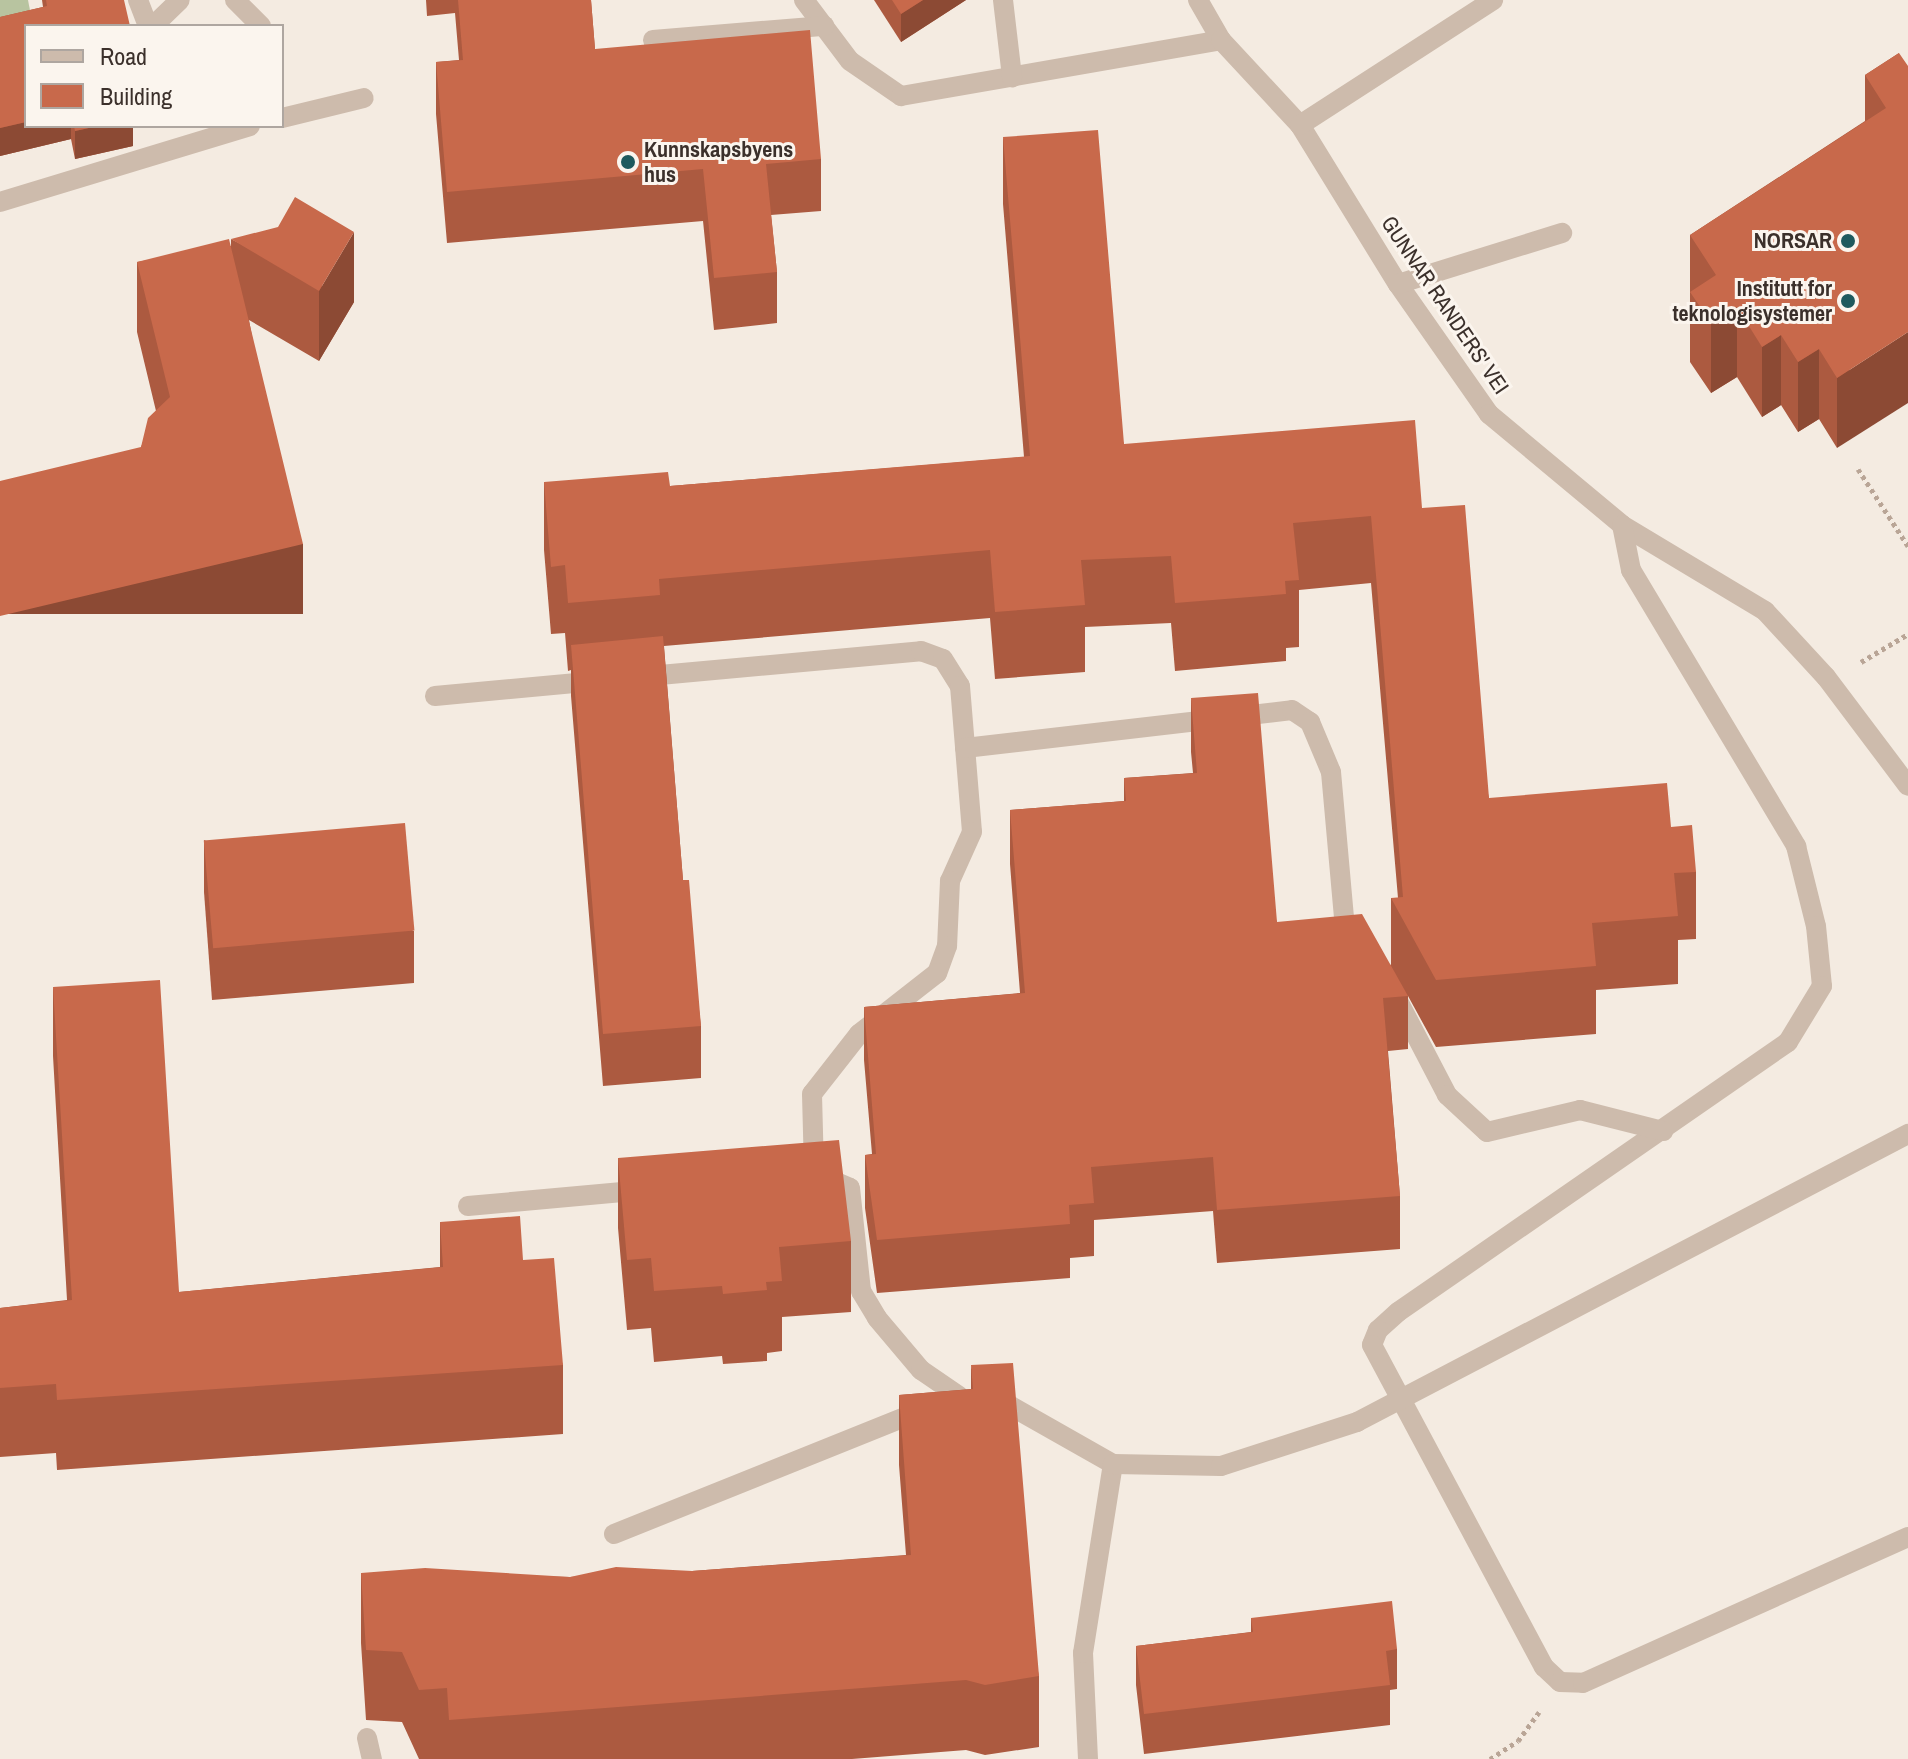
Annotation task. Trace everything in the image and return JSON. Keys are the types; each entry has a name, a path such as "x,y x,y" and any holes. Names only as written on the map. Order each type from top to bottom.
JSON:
{"street":[{"path":"138,0 150,24"},
{"path":"153,24 180,0"},
{"path":"804,0 850,61 901,96 1221,40"},
{"path":"1003,0 1012,77"},
{"name":"GUNNAR RANDERS' VEI","path":"1198,0 1221,40 1300,125 1398,284 1489,414 1622,525 1765,611 1829,681 1908,786"},
{"path":"1300,125 1493,0"},
{"path":"244,3 260,24"},
{"path":"653,40 824,26"},
{"path":"284,118 364,98"},
{"path":"0,202 235,128"},
{"path":"1398,284 1562,233"},
{"path":"1622,525 1631,570 1796,846 1816,926 1822,986 1788,1042 1378,1330 1372,1345 1379,1365 1404,1397 1544,1667 1560,1682 1583,1683 1908,1537"},
{"path":"435,696 921,651 943,659 960,686 972,832 950,881 947,946 937,973 859,1034 812,1094 806,1176 834,1177 850,1188 861,1291 877,1318 921,1370 959,1396"},
{"path":"965,748 1292,710 1310,722 1323,745 1331,772 1344,919 1367,954"},
{"path":"1383,977 1447,1095 1487,1132 1580,1110 1663,1131"},
{"path":"614,1534 959,1396 990,1394 1113,1464 1221,1466 1357,1422 1908,1134"},
{"path":"468,1206 672,1187"},
{"path":"1088,1759 1083,1653 1113,1464"},
{"path":"367,1738 372,1759"}],"path":[{"path":"1858,469 1908,546"},
{"path":"1829,681 1908,634"},
{"path":"1490,1759 1518,1741 1560,1682"}],"green space":[{"path":"0,0 28,0 33,24 24,24 24,30 0,42"}],"building":[{"path":"46,0 124,0 130,24 24,24 24,122 0,128 0,17 47,6"},
{"name":"Kunnskapsbyens hus","path":"458,0 591,0 595,49 810,30 821,159 766,164 777,272 714,278 703,169 447,192 436,62 463,60"},
{"path":"892,0 923,0 901,14"},
{"name":"NORSAR","path":"1899,53 1908,66 1908,332 1837,378 1819,349 1798,362 1781,335 1762,347 1737,307 1711,323 1690,292 1716,275 1690,235 1886,108 1865,75"},
{"path":"1098,130 1124,444 1415,420 1422,508 1465,505 1489,798 1667,783 1671,827 1692,825 1696,872 1674,873 1678,916 1592,923 1596,966 1436,980 1391,898 1403,897 1371,516 1293,523 1299,580 1285,581 1286,594 1175,603 1171,556 1081,560 1085,605 995,612 990,550 659,579 660,595 568,603 565,565 551,567 544,482 668,472 670,486 1030,456 1003,137"},
{"path":"295,197 354,232 319,291 231,239 278,227"},
{"path":"229,239 303,544 0,616 0,481 141,447 148,418 170,397 137,262"},
{"path":"663,636 683,880 689,880 701,1026 603,1034 571,645"},
{"path":"1258,693 1277,922 1362,914 1408,996 1383,998 1400,1196 1217,1210 1213,1157 1091,1167 1094,1203 1069,1205 1070,1224 877,1240 865,1155 876,1154 864,1007 1025,993 1010,810 1126,801 1124,778 1197,773 1191,698"},
{"path":"405,823 414,931 213,948 204,841"},
{"path":"160,980 179,1292 443,1267 440,1222 520,1216 523,1260 554,1258 563,1365 57,1400 56,1384 0,1388 0,1308 72,1300 53,987"},
{"path":"839,1140 851,1241 779,1247 782,1281 766,1282 767,1290 723,1294 722,1286 654,1291 651,1258 627,1260 618,1158"},
{"path":"1013,1363 1039,1676 985,1685 966,1680 449,1720 447,1688 419,1690 402,1652 366,1650 361,1573 425,1568 570,1577 616,1567 692,1571 911,1555 899,1395 973,1389 971,1365"},
{"path":"1392,1601 1397,1649 1386,1651 1390,1685 1144,1714 1136,1646 1253,1632 1251,1618"}],"place":[{"name":"Kunnskapsbyens hus","path":"628,162"},
{"name":"NORSAR","path":"1848,241"},
{"name":"Institutt for teknologisystemer","path":"1848,301"}]}
